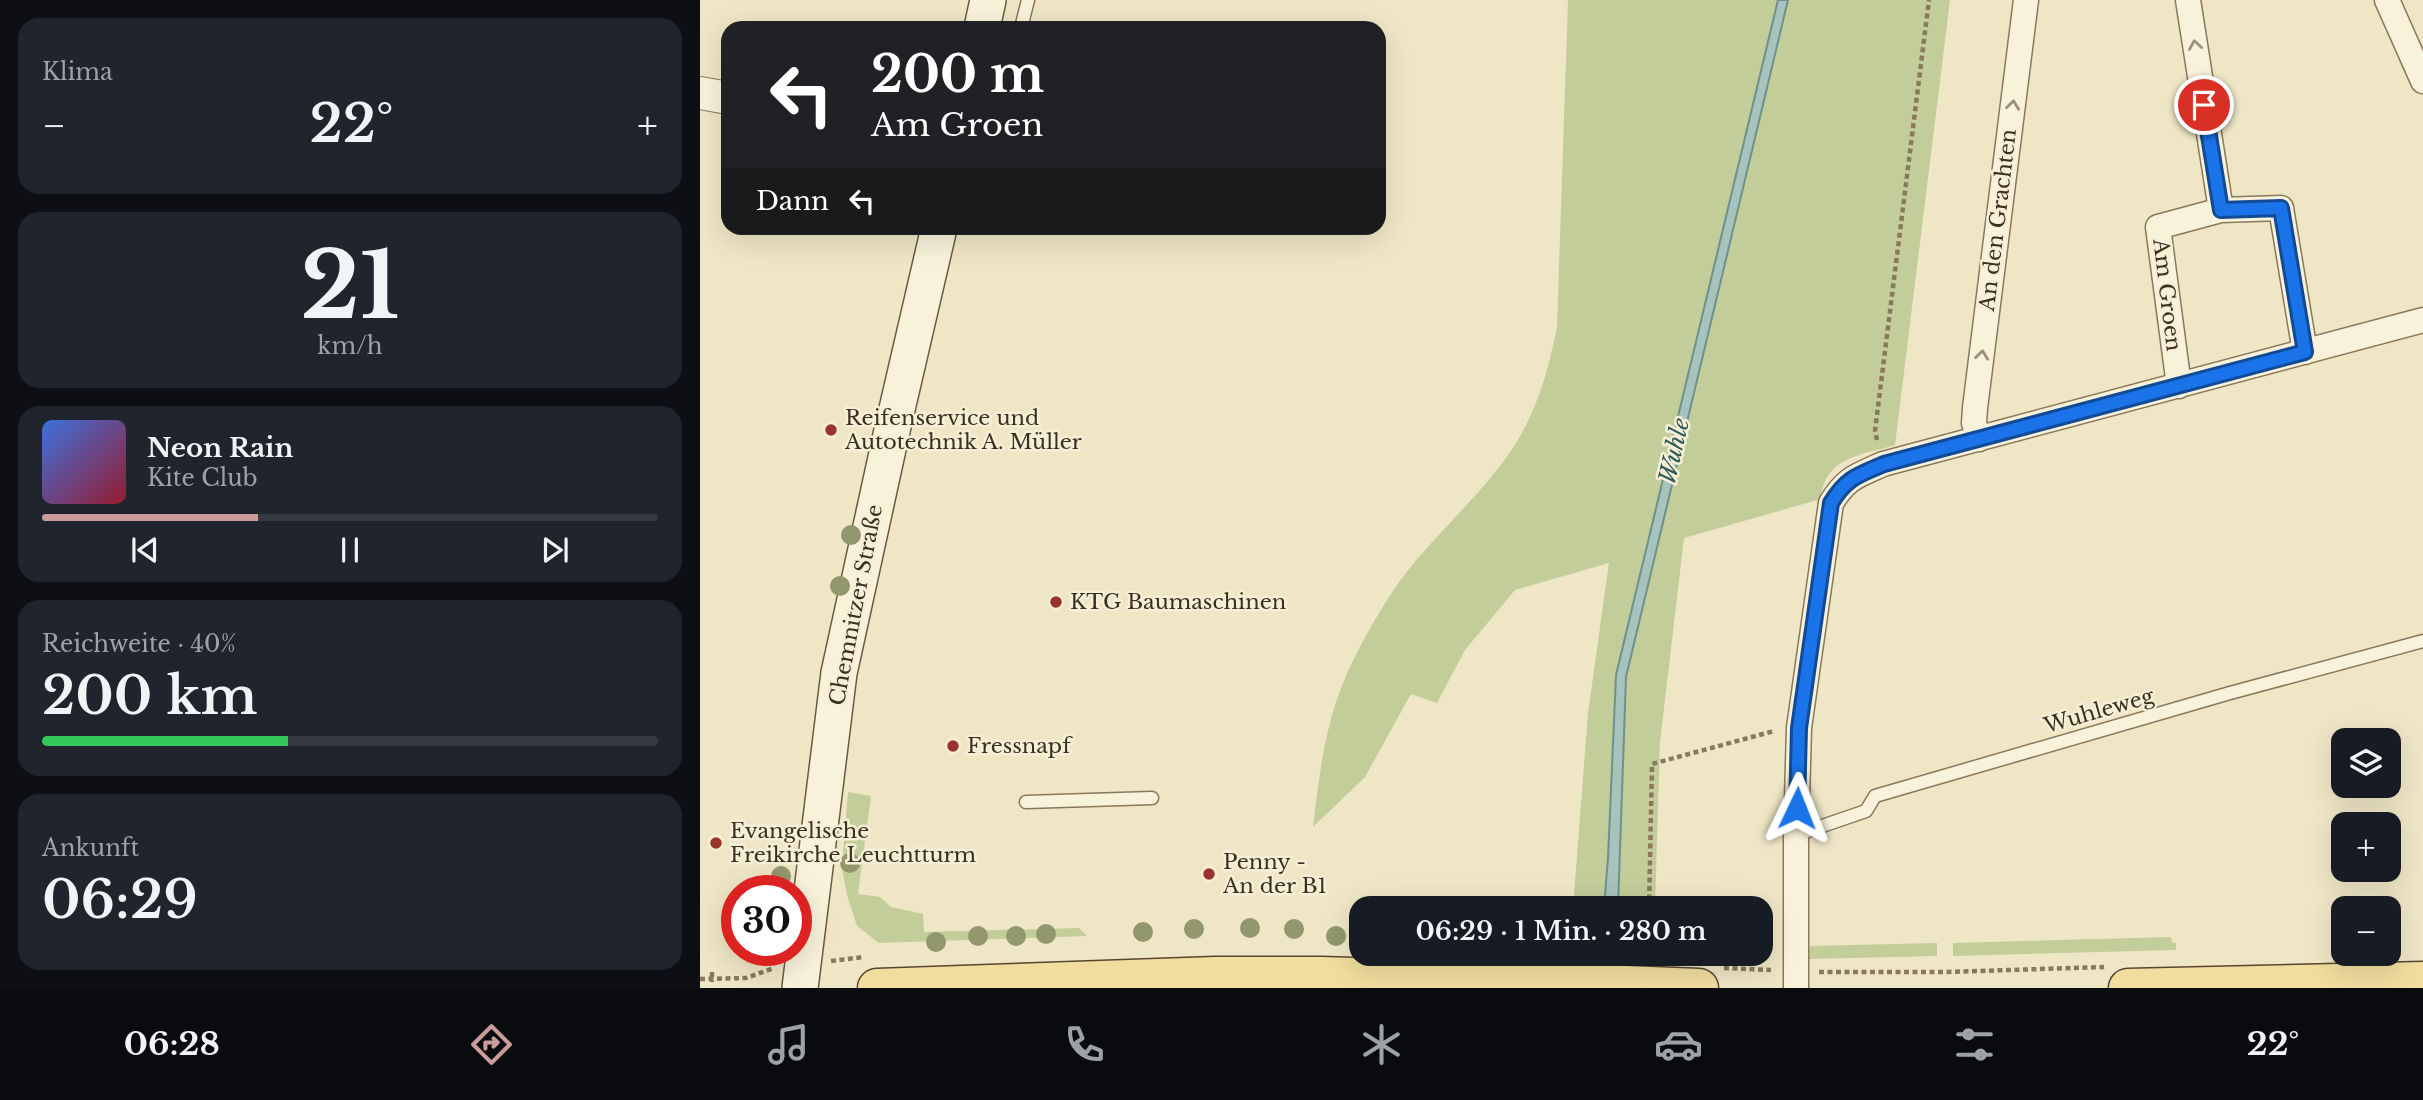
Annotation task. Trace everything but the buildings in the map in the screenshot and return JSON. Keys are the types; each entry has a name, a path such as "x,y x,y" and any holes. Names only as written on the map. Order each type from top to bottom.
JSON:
{"main road":[{"path":"984,21 988,0"},
{"name":"Chemnitzer Straße","path":"787,978 839,673 937,235"},
{"path":"877,988 1215,976 1321,976 1699,988"},
{"path":"2128,988 2339,986 2423,981"}],"street":[{"name":"An den Grachten","path":"1979,439 1975,408 2026,0"},
{"path":"2188,0 2221,210"},
{"path":"2387,0 2423,81"},
{"path":"700,93 721,97"},
{"name":"Am Groen","path":"2179,386 2158,227 2221,210 2281,208 2305,352"},
{"path":"1796,988 1799,728 1831,503 1840,488 1850,479 1884,464 2423,320"}],"lane":[{"path":"1023,21 1028,0"},
{"name":"Wuhleweg","path":"1796,835 1866,811 1875,796 2423,640"},
{"path":"1026,802 1152,798"}],"path":[{"path":"1884,464 1875,430 1929,0"},
{"path":"1649,896 1652,764 1786,727 1799,728"},
{"path":"712,972 712,981"},
{"path":"700,979 712,981 787,978"}],"green space":[{"path":"1568,0 1950,0 1895,445 1858,455 1837,466 1829,474 1821,499 1684,538 1660,742 1655,896 1574,896 1588,713 1609,563 1515,590 1465,650 1437,703 1411,694 1365,777 1313,827 1331,717 1359,648 1402,578 1479,491 1518,440 1545,377 1557,327"},
{"path":"848,792 871,796 858,894 880,897 891,907 923,914 924,932 1079,928 1087,936 879,943 857,926 847,895 842,868"},
{"path":"2171,937 2172,942 2176,943 2176,950 1953,956 1953,943"},
{"path":"1937,943 1937,956 1809,959 1810,946"}],"water":[{"name":"Wuhle","path":"1778,0 1788,0 1626,677 1618,896 1605,896 1616,675"}],"place":[{"name":"Reifenservice und Autotechnik A. Müller","path":"831,430"},
{"name":"KTG Baumaschinen","path":"1056,602"},
{"name":"Fressnapf","path":"953,746"},
{"name":"Evangelische Freikirche Leuchtturm","path":"716,843"},
{"name":"Penny - An der B1","path":"1209,874"}],"route":[{"path":"1797,808 1799,728 1831,503 1840,488 1850,479 1884,464 2305,352 2281,208 2221,210 2204,105"}]}
